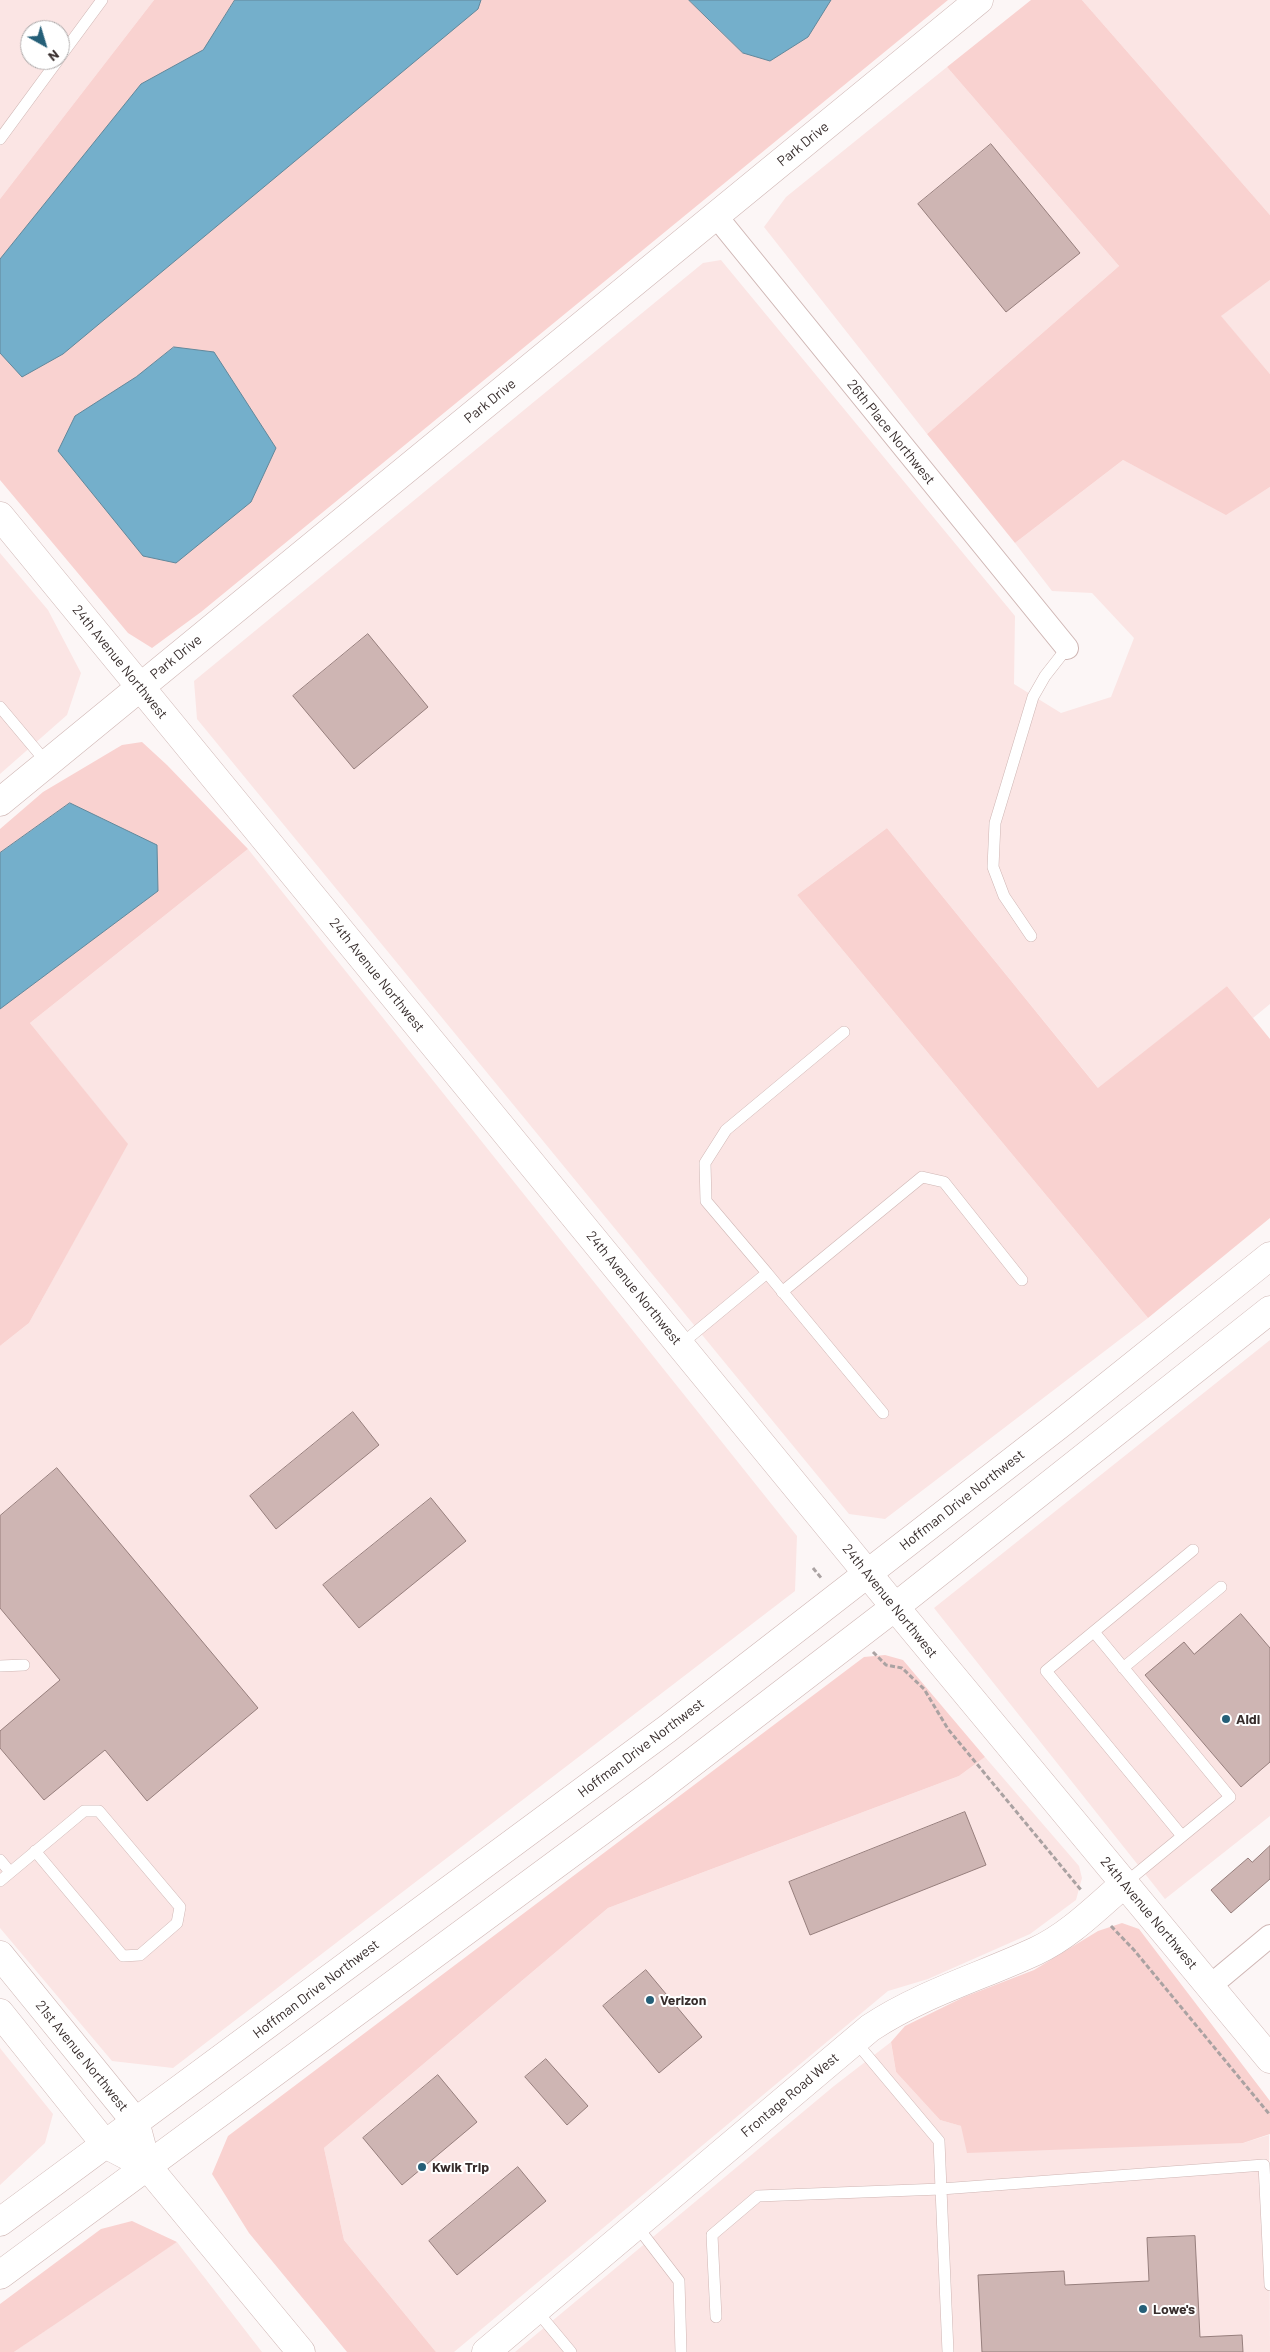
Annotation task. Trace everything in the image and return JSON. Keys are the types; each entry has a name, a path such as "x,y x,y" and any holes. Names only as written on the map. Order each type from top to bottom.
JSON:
{"street":[{"name":"Park Drive","path":"0,802 979,0"},
{"name":"26th Place Northwest","path":"716,216 1067,648"},
{"name":"24th Avenue Northwest","path":"0,516 895,1607 1270,2058"},
{"name":"Hoffman Drive Northwest","path":"0,2222 667,1730 868,1574 1270,1256"},
{"path":"0,2275 650,1795 895,1607 1270,1310"},
{"name":"Frontage Road West","path":"486,2352 855,2041 885,2018 918,2000 1037,1951 1075,1927 1124,1884"},
{"path":"1210,1986 1270,1936"},
{"name":"21st Avenue Northwest","path":"0,1955 135,2122 147,2166"},
{"name":"21st Avenue Northwest","path":"0,2013 105,2144 147,2166 301,2352"}],"lane":[{"path":"70,43 102,0"},
{"path":"0,139 50,70"},
{"path":"1031,936 1004,896 994,867 995,823 1033,698 1045,676 1067,648"},
{"path":"0,707 47,764"},
{"path":"844,1032 726,1130 705,1164 706,1201 883,1413"},
{"path":"782,1292 922,1177 944,1182 1022,1280"},
{"path":"680,1345 767,1273"},
{"path":"1182,1836 1046,1671 1193,1550"},
{"path":"1123,1668 1221,1587"},
{"path":"1094,1632 1230,1797 1124,1884"},
{"path":"0,1666 24,1665"},
{"path":"0,1881 10,1872 35,1851 84,1810 99,1811 180,1907 177,1923 140,1955 123,1956 35,1851"},
{"path":"0,1860 10,1872"},
{"path":"855,2041 939,2141 948,2352"},
{"path":"716,2317 712,2235 758,2196 941,2189 1267,2163 1270,2285"},
{"path":"636,2225 679,2281 681,2352"},
{"path":"536,2310 571,2352"}],"path":[{"path":"814,1568 836,1599"},
{"path":"861,1633 876,1656 886,1665 902,1668 924,1689 948,1729 1052,1853 1095,1909 1134,1950 1270,2115"}],"shaded area":[{"path":"0,0 154,0 0,199"},
{"path":"154,0 948,0 201,612 152,648 128,633 0,480 0,199"},
{"path":"1031,0 1082,0 1270,215 1270,280 1221,316 1270,374 1270,487 1226,515 1123,460 1015,543 927,434 1119,266 947,67"},
{"path":"1082,0 1270,0 1270,215"},
{"path":"947,67 1119,266 927,434 764,227 786,197"},
{"path":"721,260 1015,616 1014,684 1061,713 1111,697 1134,638 1092,593 1052,591 1015,543 1123,460 1226,514 1270,487 1270,1004 1253,1018 1227,986 1099,1089 887,828 797,895 1148,1318 885,1519 849,1514 197,719 194,681 703,263"},
{"path":"1270,280 1270,374 1220,316"},
{"path":"0,553 48,610 81,673 67,715 0,774"},
{"path":"142,742 167,765 248,849 30,1023 128,1144 29,1323 0,1346 0,829 43,792 122,745"},
{"path":"887,828 1098,1088 1227,986 1270,1039 1270,1218 1148,1318 797,895"},
{"path":"248,849 797,1536 795,1591 173,2068 112,2061 0,1928 0,1346 29,1323 127,1144 30,1023"},
{"path":"1270,1340 1270,1816 1165,1899 934,1608"},
{"path":"885,1655 903,1660 985,1757 959,1776 608,1908 324,2148 344,2240 436,2352 347,2352 249,2233 212,2174 228,2136 864,1657"},
{"path":"985,1757 1079,1866 1082,1878 1076,1900 1030,1934 928,1979 888,1991 454,2352 436,2352 344,2240 324,2148 608,1908 959,1776"},
{"path":"1122,1923 1139,1929 1270,2101 1270,2134 1243,2143 967,2153 961,2126 940,2120 896,2072 891,2042 905,2026 964,1997 1034,1970 1098,1931"},
{"path":"891,2042 896,2072 940,2120 961,2126 1243,2143 1269,2135 1270,2352 515,2352 834,2086"},
{"path":"0,2048 53,2114 45,2143 0,2185"},
{"path":"132,2221 177,2242 14,2352 0,2352 0,2304 101,2229"},
{"path":"177,2242 262,2352 14,2352 131,2271"}],"water":[{"path":"235,0 481,0 478,9 63,354 22,377 0,353 0,259 141,84 203,50"},
{"path":"689,0 831,0 808,37 770,61 743,53"},
{"path":"174,347 214,352 276,448 251,502 176,563 143,556 58,451 75,416 136,377"},
{"path":"70,803 157,845 158,891 0,1009 0,853"}],"building":[{"path":"991,144 1080,253 1006,312 918,204"},
{"path":"368,634 428,707 354,769 293,696"},
{"path":"353,1412 379,1445 276,1529 250,1496"},
{"path":"57,1468 258,1708 147,1801 105,1750 44,1800 0,1748 0,1731 60,1680 0,1608 0,1516"},
{"path":"431,1498 466,1541 359,1628 323,1585"},
{"name":"Aldi","path":"1241,1614 1270,1648 1270,1762 1241,1787 1145,1675 1184,1642 1194,1654"},
{"path":"965,1812 986,1865 810,1935 789,1882"},
{"path":"1270,1846 1270,1879 1231,1913 1211,1890 1248,1858 1252,1862"},
{"path":"646,1970 702,2037 659,2073 603,2006"},
{"path":"546,2059 588,2106 567,2125 525,2077"},
{"path":"438,2075 477,2122 402,2185 363,2138"},
{"path":"518,2167 546,2201 457,2275 429,2241"},
{"path":"1195,2236 1200,2337 1242,2335 1243,2352 982,2352 978,2275 1064,2271 1065,2285 1149,2281 1147,2238"}],"place":[{"name":"Aldi","path":"1226,1719"},
{"name":"Verizon","path":"650,2000"},
{"name":"Kwik Trip","path":"422,2167"},
{"name":"Lowe's","path":"1143,2309"}]}
